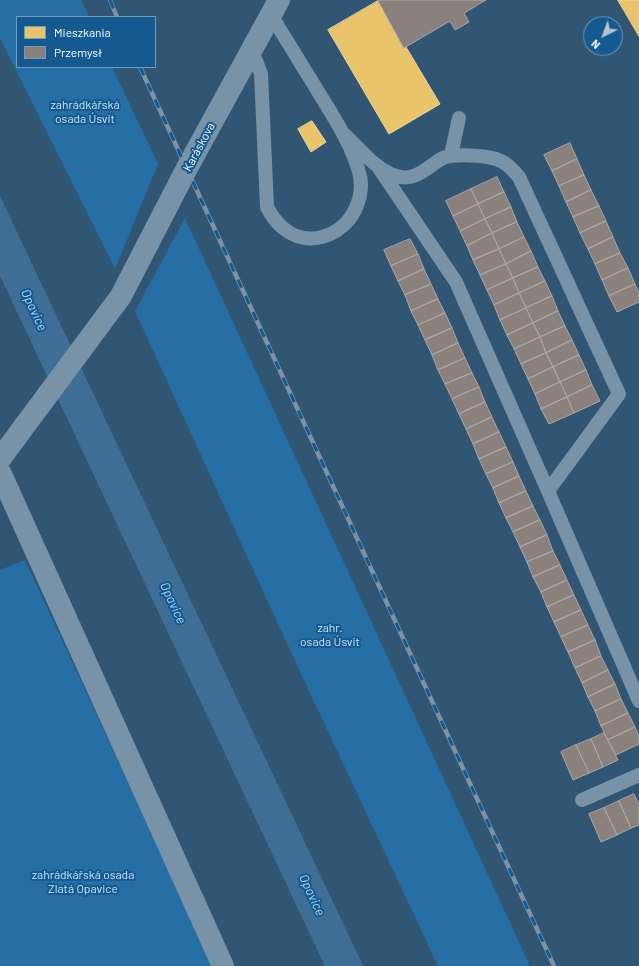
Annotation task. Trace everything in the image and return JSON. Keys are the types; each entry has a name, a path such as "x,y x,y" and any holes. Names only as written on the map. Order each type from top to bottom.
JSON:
{"street":[{"name":"Karáskova","path":"0,459 121,296 187,168 275,8"},
{"path":"0,472 203,925 223,966"}],"lane":[{"path":"252,50 261,74 266,207 274,220 284,230 310,238 325,237 335,233 344,226 352,215 362,189 359,172 344,134 275,8"},
{"path":"451,155 459,118"},
{"path":"344,134 379,168 456,282 639,701"},
{"path":"379,168 397,176 410,177 420,174 441,159 451,155 492,157 502,161 519,177 619,394 548,491"},
{"path":"582,800 639,775"}],"green space":[{"name":"zahrádkářská osada Úsvit","path":"0,0 81,0 89,16 16,16 16,68 112,68 158,164 115,269 0,38"},
{"name":"zahr. osada Úsvit","path":"185,218 530,966 438,966 295,661 135,311"},
{"name":"zahrádkářská osada Zlatá Opavice","path":"25,560 213,966 0,966 0,570"}],"water":[{"name":"Opavice","path":"0,196 363,966 325,966 0,276"}],"building: Mieszkania":[{"path":"618,0 639,0 639,36"},
{"path":"378,1 404,48 406,47 440,104 389,134 328,30"},
{"path":"312,121 326,142 311,152 298,129"}],"building: Przemysł":[{"path":"378,0 486,0 464,13 469,22 455,30 450,21 404,48"},
{"path":"570,143 577,159 552,171 544,155"},
{"path":"577,159 584,175 559,186 552,171"},
{"path":"584,175 591,190 566,202 559,186"},
{"path":"497,177 504,192 478,204 471,189"},
{"path":"471,189 478,204 453,216 446,201"},
{"path":"591,190 599,206 573,217 566,202"},
{"path":"504,192 511,207 485,219 478,204"},
{"path":"478,204 485,219 460,231 453,216"},
{"path":"599,206 606,221 580,233 573,217"},
{"path":"511,207 517,222 492,233 485,219"},
{"path":"485,219 492,233 467,246 460,231"},
{"path":"606,221 613,237 588,249 580,233"},
{"path":"517,222 524,237 499,249 492,233"},
{"path":"492,233 499,249 473,260 467,246"},
{"path":"524,237 531,251 506,264 499,249"},
{"path":"613,237 620,253 595,264 588,249"},
{"path":"410,239 418,254 391,266 384,250"},
{"path":"499,249 506,264 480,275 473,260"},
{"path":"531,251 538,267 513,278 506,264"},
{"path":"620,253 628,268 602,280 595,264"},
{"path":"418,254 424,269 398,281 391,266"},
{"path":"506,264 513,278 487,290 480,275"},
{"path":"538,267 545,281 519,293 513,278"},
{"path":"628,268 635,284 609,296 602,280"},
{"path":"424,269 431,284 405,295 398,281"},
{"path":"513,278 519,293 494,305 487,290"},
{"path":"545,281 552,296 526,308 519,293"},
{"path":"431,284 438,299 411,311 405,295"},
{"path":"635,284 639,293 639,302 617,312 609,296"},
{"path":"519,293 526,308 500,320 494,305"},
{"path":"552,296 558,311 533,323 526,308"},
{"path":"438,299 445,313 418,325 411,311"},
{"path":"526,308 533,323 507,335 500,320"},
{"path":"558,311 565,326 540,337 533,323"},
{"path":"445,313 452,328 425,340 418,325"},
{"path":"533,323 540,337 514,349 507,335"},
{"path":"565,326 572,340 546,353 540,337"},
{"path":"452,328 458,343 432,355 425,340"},
{"path":"540,337 546,353 521,364 514,349"},
{"path":"572,340 579,355 553,367 546,353"},
{"path":"458,343 465,358 438,370 432,355"},
{"path":"546,353 553,367 528,379 521,364"},
{"path":"579,355 586,370 560,382 553,367"},
{"path":"465,358 472,373 445,384 438,370"},
{"path":"553,367 560,382 535,394 528,379"},
{"path":"586,370 592,385 567,397 560,382"},
{"path":"472,373 479,387 452,399 445,384"},
{"path":"560,382 567,397 541,409 535,394"},
{"path":"592,385 600,401 574,413 567,397"},
{"path":"479,387 485,402 459,414 452,399"},
{"path":"567,397 574,413 549,424 541,409"},
{"path":"485,402 492,417 466,429 459,414"},
{"path":"492,417 499,432 473,444 466,429"},
{"path":"499,432 506,447 479,459 473,444"},
{"path":"506,447 513,462 486,474 479,459"},
{"path":"513,462 519,476 493,488 486,474"},
{"path":"519,476 526,491 499,503 493,488"},
{"path":"526,491 533,506 506,518 499,503"},
{"path":"533,506 540,520 513,532 506,518"},
{"path":"540,520 547,535 520,547 513,532"},
{"path":"547,535 553,551 527,562 520,547"},
{"path":"553,551 560,565 533,577 527,562"},
{"path":"560,565 567,580 541,592 533,577"},
{"path":"567,580 574,595 547,607 541,592"},
{"path":"574,595 581,610 554,622 547,607"},
{"path":"581,610 588,625 561,637 554,622"},
{"path":"588,625 595,640 568,652 561,637"},
{"path":"595,640 601,656 575,668 568,652"},
{"path":"601,656 608,670 582,683 575,668"},
{"path":"608,670 615,684 588,697 582,683"},
{"path":"615,684 621,699 595,711 588,697"},
{"path":"621,699 628,713 601,726 595,711"},
{"path":"628,713 635,727 608,740 601,726"},
{"path":"635,727 639,736 639,744 616,755 608,740"},
{"path":"604,733 618,760 603,767 591,739"},
{"path":"591,739 603,767 589,773 576,745"},
{"path":"576,745 589,773 573,780 561,752"},
{"path":"634,794 639,805 639,825 631,828 619,801"},
{"path":"619,801 631,828 617,835 604,808"},
{"path":"604,808 617,835 601,842 589,814"}],"railway":[{"path":"110,0 117,16"},
{"path":"140,68 554,966"}]}
